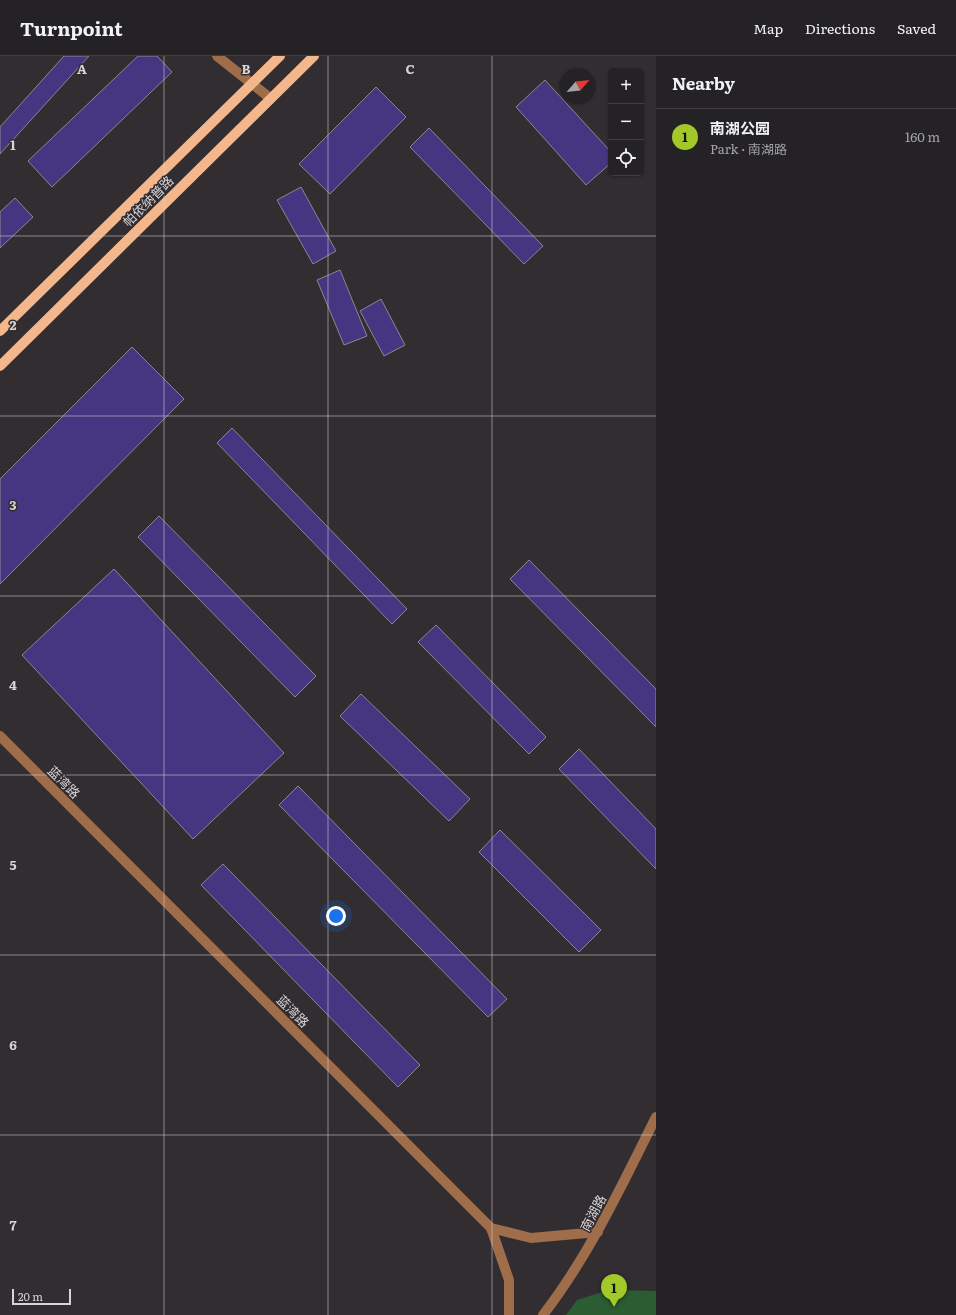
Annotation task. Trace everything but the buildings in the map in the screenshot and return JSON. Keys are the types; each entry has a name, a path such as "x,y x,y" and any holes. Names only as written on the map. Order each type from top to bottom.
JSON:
{"main road":[{"name":"帕依纳普路","path":"0,331 280,56"},
{"name":"帕依纳普路","path":"0,366 314,56"}],"street":[{"path":"217,56 270,98"},
{"name":"蓝湾路","path":"0,736 491,1228"},
{"name":"南湖路","path":"543,1315 598,1232 656,1117"},
{"path":"491,1228 531,1238 598,1232"},
{"path":"491,1228 509,1280 509,1315"}],"green space":[{"path":"608,1290 656,1291 656,1315 566,1315 577,1300"}],"place":[{"name":"南湖公园","path":"614,1307"}]}
